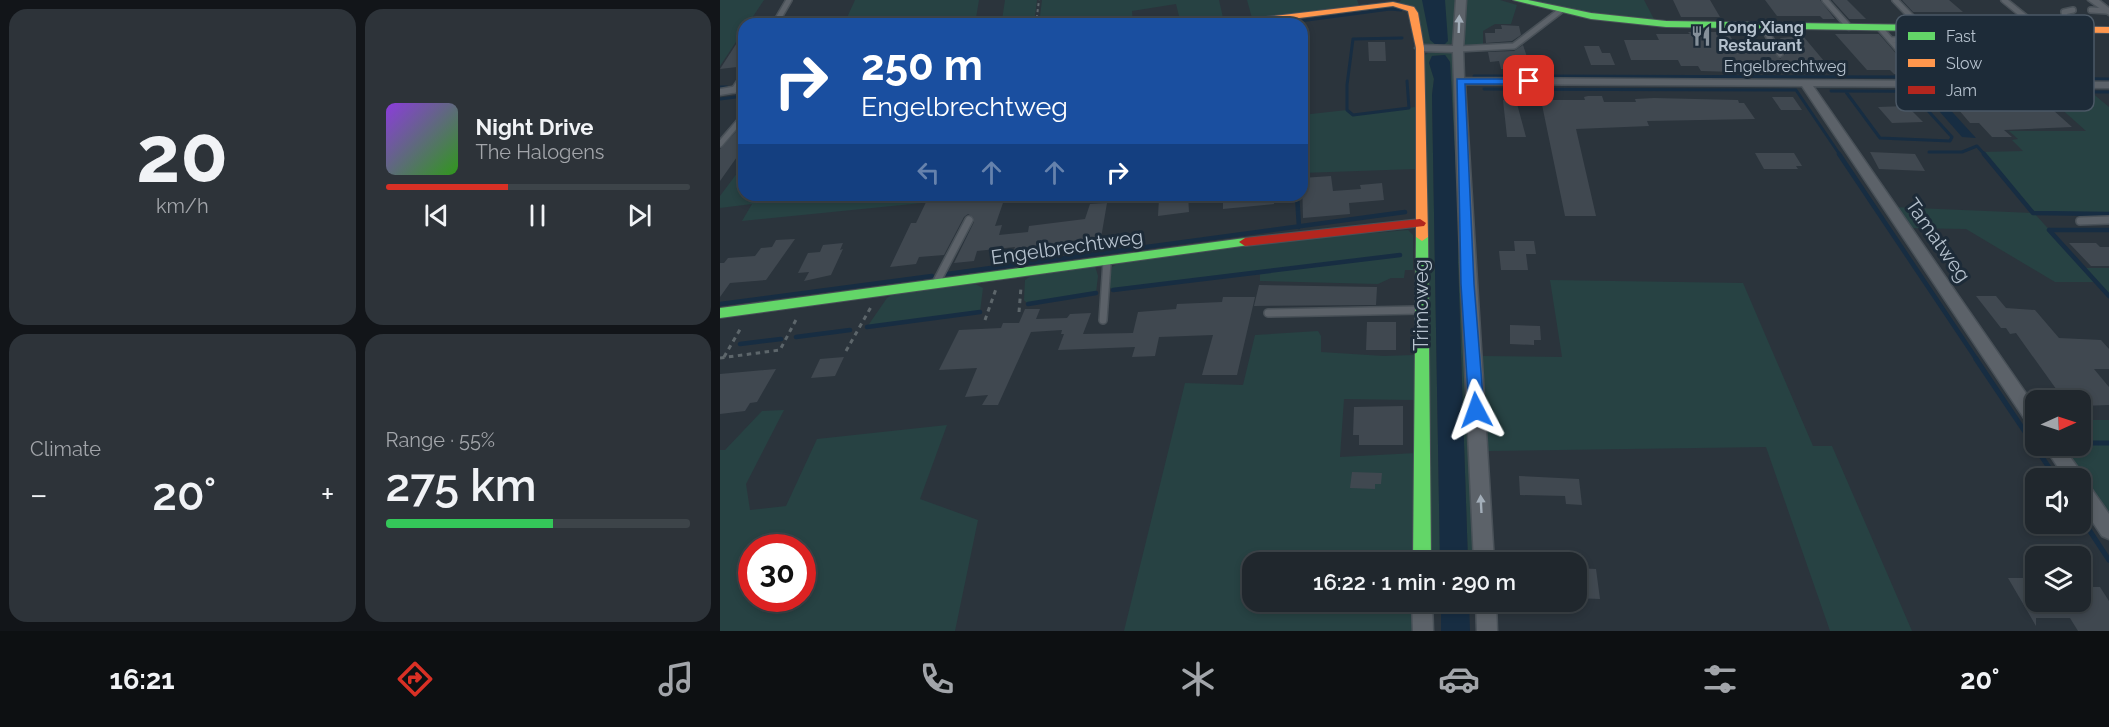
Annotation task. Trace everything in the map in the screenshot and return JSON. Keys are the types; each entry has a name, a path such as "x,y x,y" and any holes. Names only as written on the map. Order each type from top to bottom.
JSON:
{"street":[{"path":"1461,0 1455,49 1460,81 1468,284 1483,552"},
{"path":"1516,0 1560,11 1625,21 1896,28"},
{"path":"1270,18 1363,3 1396,2"},
{"name":"Trimoweg","path":"1396,2 1411,9 1414,13 1423,48 1420,223 1422,552"},
{"path":"2092,5 2108,11"},
{"path":"1423,48 1455,49"},
{"name":"Engelbrechtweg","path":"1460,81 1896,84"},
{"name":"Tamatweg","path":"1805,83 2025,406"},
{"name":"Engelbrechtweg","path":"2094,85 2109,85"},
{"path":"720,92 738,89"},
{"name":"Engelbrechtweg","path":"720,313 1286,236 1420,223"},
{"path":"2091,503 2109,530"},
{"path":"1422,612 1422,631"},
{"path":"1486,612 1487,631"}],"lane":[{"path":"778,18 789,0"},
{"path":"1825,0 1849,27"},
{"path":"1895,0 1906,15"},
{"path":"2004,0 2019,15"},
{"path":"2064,15 2064,12 2073,10"},
{"path":"1455,49 1515,46 1560,11"},
{"path":"1762,26 1780,54"},
{"path":"1880,28 1896,46"},
{"path":"1891,40 1896,40"},
{"path":"720,144 738,123"},
{"path":"936,284 969,220"},
{"path":"2080,220 2109,220"},
{"path":"1103,320 1107,262"},
{"path":"1268,313 1421,310"}],"path":[{"path":"1037,18 1040,0"},
{"path":"1019,312 1021,273"},
{"path":"985,320 1000,276"},
{"path":"846,351 879,292"},
{"path":"722,358 780,350 806,302"},
{"path":"722,358 752,309"}],"green space":[{"path":"720,0 764,0 752,18 738,18 738,39 720,66"},
{"path":"855,0 979,0 976,18 847,18"},
{"path":"1005,0 1037,0 1035,16 1002,18"},
{"path":"1042,0 1219,0 1223,18 1180,18 1176,4 1132,11 1133,18 1040,18"},
{"path":"1247,0 1357,0 1359,5 1252,18"},
{"path":"1401,0 1456,0 1453,43 1446,46 1425,45 1417,17 1399,3"},
{"path":"1466,0 1500,0 1517,5 1511,24 1495,24 1483,31 1483,47 1465,48 1462,45"},
{"path":"1531,0 1644,0 1654,19 1580,11"},
{"path":"1431,50 1448,51 1454,56 1479,552 1468,552 1458,263 1459,232 1450,62 1445,55 1432,56 1429,62 1434,79 1432,95 1440,552 1429,552 1424,56"},
{"path":"2094,94 2109,107 2109,214 2034,213 2084,268 2109,268 2109,296 2096,282 2055,282 1966,229 1907,228 1892,207 2033,213 1982,152 2023,151 2012,140 2018,139 2009,131 2086,131 2064,111 2094,111"},
{"path":"1415,107 1415,169 1308,173 1308,114 1347,110 1353,115"},
{"path":"738,172 738,201 923,201 922,203 742,221 752,204 720,208 720,196"},
{"path":"1408,230 1413,235 1413,270 1405,270 1404,278 1391,278 1378,284 1260,281 1260,272 1113,290 1108,286 1112,267 1119,263 1277,241"},
{"path":"1095,266 1098,276 1096,293 1028,304 1024,300 1025,280 1031,276"},
{"path":"1550,280 1743,283 1813,446 1832,446 1912,631 1830,631 1766,447 1488,451 1482,356 1562,357"},
{"path":"975,284 983,288 980,312 867,327 887,298 894,294"},
{"path":"1318,331 1321,336 1321,352 1384,356 1414,355 1414,400 1344,399 1340,457 1416,453 1415,552 1242,552 1242,612 1415,612 1415,631 1124,631 1185,383 1243,385 1255,335"},
{"path":"784,410 746,484 750,510 786,506 817,439 947,425 920,499 978,520 955,631 720,631 720,450 725,450 762,411"},
{"path":"2091,420 2109,420 2109,522 2091,495 2091,468 2073,468 2065,456 2091,456"}],"water":[{"path":"1422,0 1445,0 1448,41 1444,45 1436,45 1430,40"},
{"path":"1445,55 1450,62 1459,232 1458,263 1468,552 1440,552 1432,95 1434,79 1429,63 1432,56"},
{"path":"1939,111 1951,111 1976,138 1962,137"},
{"path":"1441,612 1469,612 1470,631 1441,631"}],"building":[{"path":"1673,0 1710,0 1720,17 1681,17"},
{"path":"1765,0 1820,0 1835,19 1823,19 1820,16 1777,16"},
{"path":"1832,0 1847,0 1866,19 1849,19"},
{"path":"1902,0 1949,0 1963,12 1913,12"},
{"path":"1501,25 1519,26 1521,35 1512,41 1486,43 1485,33 1495,33 1495,29 1502,29"},
{"path":"1688,32 1728,32 1733,41 1766,41 1780,59 1785,54 1778,41 1782,41 1780,38 1803,36 1829,67 1804,67 1809,74 1701,71 1698,66 1681,66 1678,60 1631,60 1624,40 1659,40 1656,34 1690,34"},
{"path":"1835,34 1879,34 1896,53 1896,74 1890,70 1867,70"},
{"path":"738,41 737,67 720,69"},
{"path":"1368,42 1385,42 1386,61 1369,61"},
{"path":"1523,45 1531,69 1501,69 1499,61 1490,62 1488,52 1514,51"},
{"path":"1584,46 1599,46 1602,53 1610,53 1615,65 1591,65"},
{"path":"1602,96 1604,102 1636,102 1635,99 1654,98 1738,100 1739,103 1744,103 1755,119 1647,121 1649,126 1576,129 1596,216 1565,216 1541,100 1585,100 1584,97"},
{"path":"1772,97 1793,97 1802,110 1781,110"},
{"path":"1503,100 1516,100 1526,137 1507,137"},
{"path":"1896,106 1896,111 1912,111 1923,122 1892,123 1878,107"},
{"path":"1960,111 2054,111 2072,127 2004,130 2012,137 1992,137 1979,123 1970,123"},
{"path":"738,130 738,156 720,181 720,149"},
{"path":"1870,152 1915,154 1925,171 1879,169"},
{"path":"1755,153 1794,153 1802,166 1796,166 1798,169 1764,169"},
{"path":"1331,176 1333,191 1361,189 1360,185 1382,183 1384,200 1349,203 1350,214 1303,218 1303,201 1308,201 1308,178"},
{"path":"927,201 971,201 970,203 1004,201 995,226 1002,225 999,235 1028,232 1029,226 1085,219 1090,204 1107,203 1101,238 1069,241 1068,245 1037,249 1036,254 1012,256 1015,247 977,251 974,261 954,263 974,222 973,217 968,214 964,217 944,255 919,257 916,264 890,267 911,223 916,223"},
{"path":"1159,201 1188,201 1189,212 1158,216"},
{"path":"1223,201 1274,201 1274,204 1223,209"},
{"path":"795,239 766,280 730,283 720,297 720,263 724,263 728,258 755,256 761,248 772,247 776,240"},
{"path":"1514,241 1534,241 1536,254 1526,254 1528,270 1501,270 1499,251 1515,251"},
{"path":"843,243 840,250 843,249 831,275 804,281 809,272 798,273 808,253 820,252 823,245"},
{"path":"2069,243 2096,243 2100,247 2109,247 2109,266 2091,266"},
{"path":"1259,285 1377,287 1376,305 1254,306"},
{"path":"1976,296 1996,296 2006,308 2035,310 2059,338 2101,340 2109,349 2109,369 2094,369 2109,387 2109,405 2091,406 2091,390 2057,390 2016,333 2010,334 2006,328 2001,328"},
{"path":"1223,297 1255,297 1237,375 1202,375 1213,335 1159,337 1155,356 1132,357 1135,347 1058,350 1064,334 1061,334 1062,330 1031,332 998,405 982,405 988,395 965,397 977,368 939,370 959,330 1001,328 1003,323 1019,323 1025,309 1040,309 1036,319 1067,318 1070,314 1091,313 1083,334 1133,333 1138,312 1176,309 1177,304 1222,302"},
{"path":"1367,322 1396,322 1396,350 1366,350"},
{"path":"1510,325 1540,326 1541,340 1534,340 1534,345 1510,344"},
{"path":"844,357 835,376 811,378 820,359"},
{"path":"776,369 757,402 750,403 745,411 720,414 720,374"},
{"path":"1403,406 1403,445 1359,445 1359,435 1353,435 1354,407"},
{"path":"1352,472 1382,473 1381,484 1375,484 1375,489 1350,488"},
{"path":"1519,476 1579,479 1582,505 1566,504 1565,496 1520,495"},
{"path":"1587,569 1596,569 1600,599 1587,598"},
{"path":"2008,578 2025,578 2025,607"},
{"path":"2091,587 2100,587 2109,601 2109,631 2078,631 2070,618 2036,618 2036,626 2028,612 2091,612"}],"waterway":[{"path":"1308,20 1390,9 1401,10"},
{"path":"1402,38 1353,39 1347,85 1347,110 1353,115 1409,108 1407,81"},
{"path":"1474,76 1896,77"},
{"path":"2094,79 2109,79"},
{"path":"720,87 727,87"},
{"path":"1484,89 1796,90 1840,155"},
{"path":"1831,91 1896,91"},
{"path":"1846,92 1880,138 1950,141 1952,137 1928,111"},
{"path":"2094,92 2109,92"},
{"path":"720,99 738,97"},
{"path":"1929,152 1962,152 1977,146 1985,155"},
{"path":"1839,154 1977,360"},
{"path":"1984,154 2033,213 2109,214"},
{"path":"1297,201 1299,226"},
{"path":"1299,226 1405,212"},
{"path":"947,274 1299,226"},
{"path":"2109,230 2049,230 2109,296"},
{"path":"1113,290 1400,255"},
{"path":"720,304 932,276"},
{"path":"1028,304 1096,293"},
{"path":"867,327 980,312"},
{"path":"796,337 850,330"},
{"path":"740,344 781,339"},
{"path":"1976,359 2049,468"},
{"path":"2091,443 2109,443"},
{"path":"2091,533 2109,560"}],"traffic: fast":[{"path":"1517,0 1591,16 1666,24 1896,28"},
{"path":"1422,237 1422,552"},
{"path":"720,313 1245,242"}],"traffic: slow":[{"path":"1281,18 1393,4 1411,9 1414,13 1420,48 1422,237"},
{"path":"2094,30 2109,30"}],"traffic: jam":[{"path":"1245,242 1420,223"}],"place":[{"name":"Long Xiang Restaurant","path":"1701,36"}],"route":[{"path":"1476,410 1468,284 1460,81 1529,81"}]}
